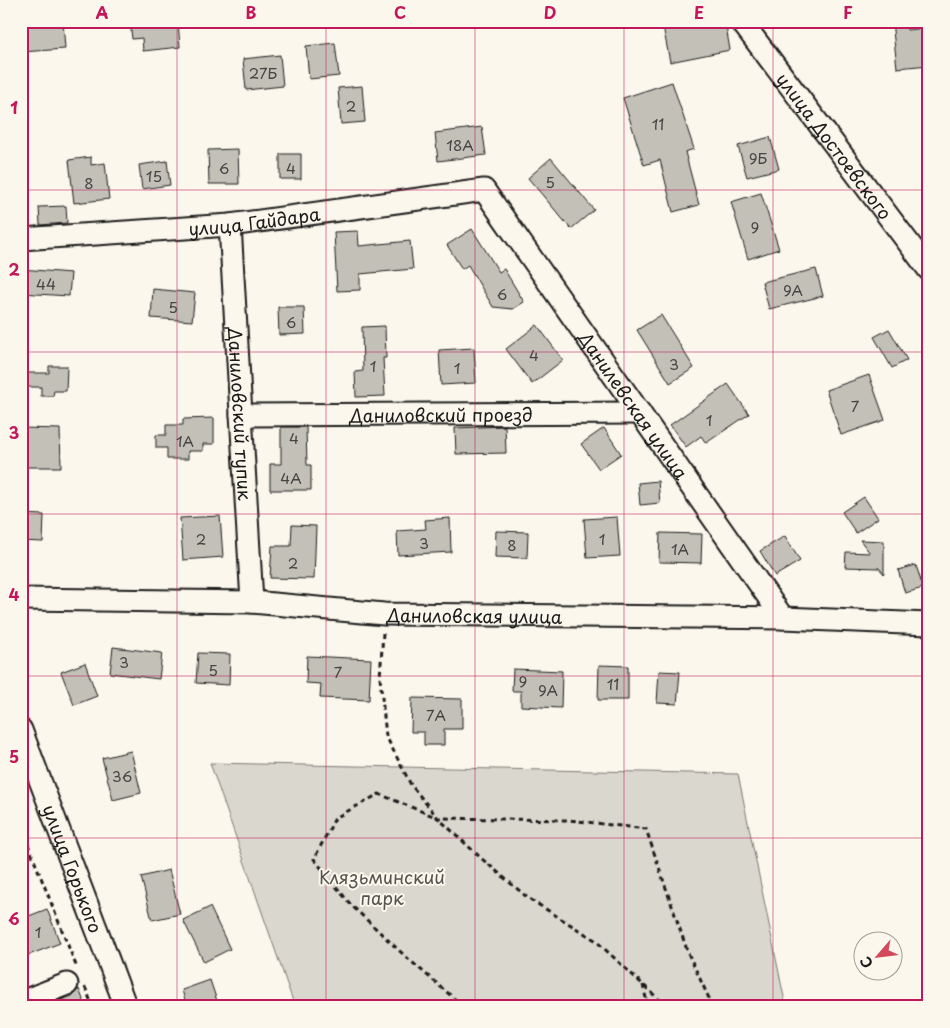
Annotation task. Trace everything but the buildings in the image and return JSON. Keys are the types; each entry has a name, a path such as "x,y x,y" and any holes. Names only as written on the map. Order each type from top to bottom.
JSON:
{"street":[{"name":"улица Достоевского","path":"741,21 929,270"},
{"name":"улица Гайдара","path":"21,239 230,225 484,190"},
{"name":"Данилевская улица","path":"484,190 783,618"},
{"name":"Даниловский тупик","path":"230,225 252,602"},
{"name":"Даниловский проезд","path":"241,415 640,413"},
{"name":"Даниловская улица","path":"21,599 252,602 384,614 783,618 929,624"},
{"name":"улица Горького","path":"21,730 126,1007"},
{"path":"21,1002 74,981"}],"path":[{"path":"384,614 380,678 386,736 411,786 438,818 528,898 595,940 667,1007"},
{"path":"464,1007 405,956 351,905 314,859 335,818 379,794 438,818 569,820 646,829 688,953 713,1007"},
{"path":"21,826 74,981 93,1007"},
{"path":"643,984 648,1007"}],"green space":[{"name":"Клязьминский парк","path":"210,763 738,774 786,1007 295,1007"}]}
